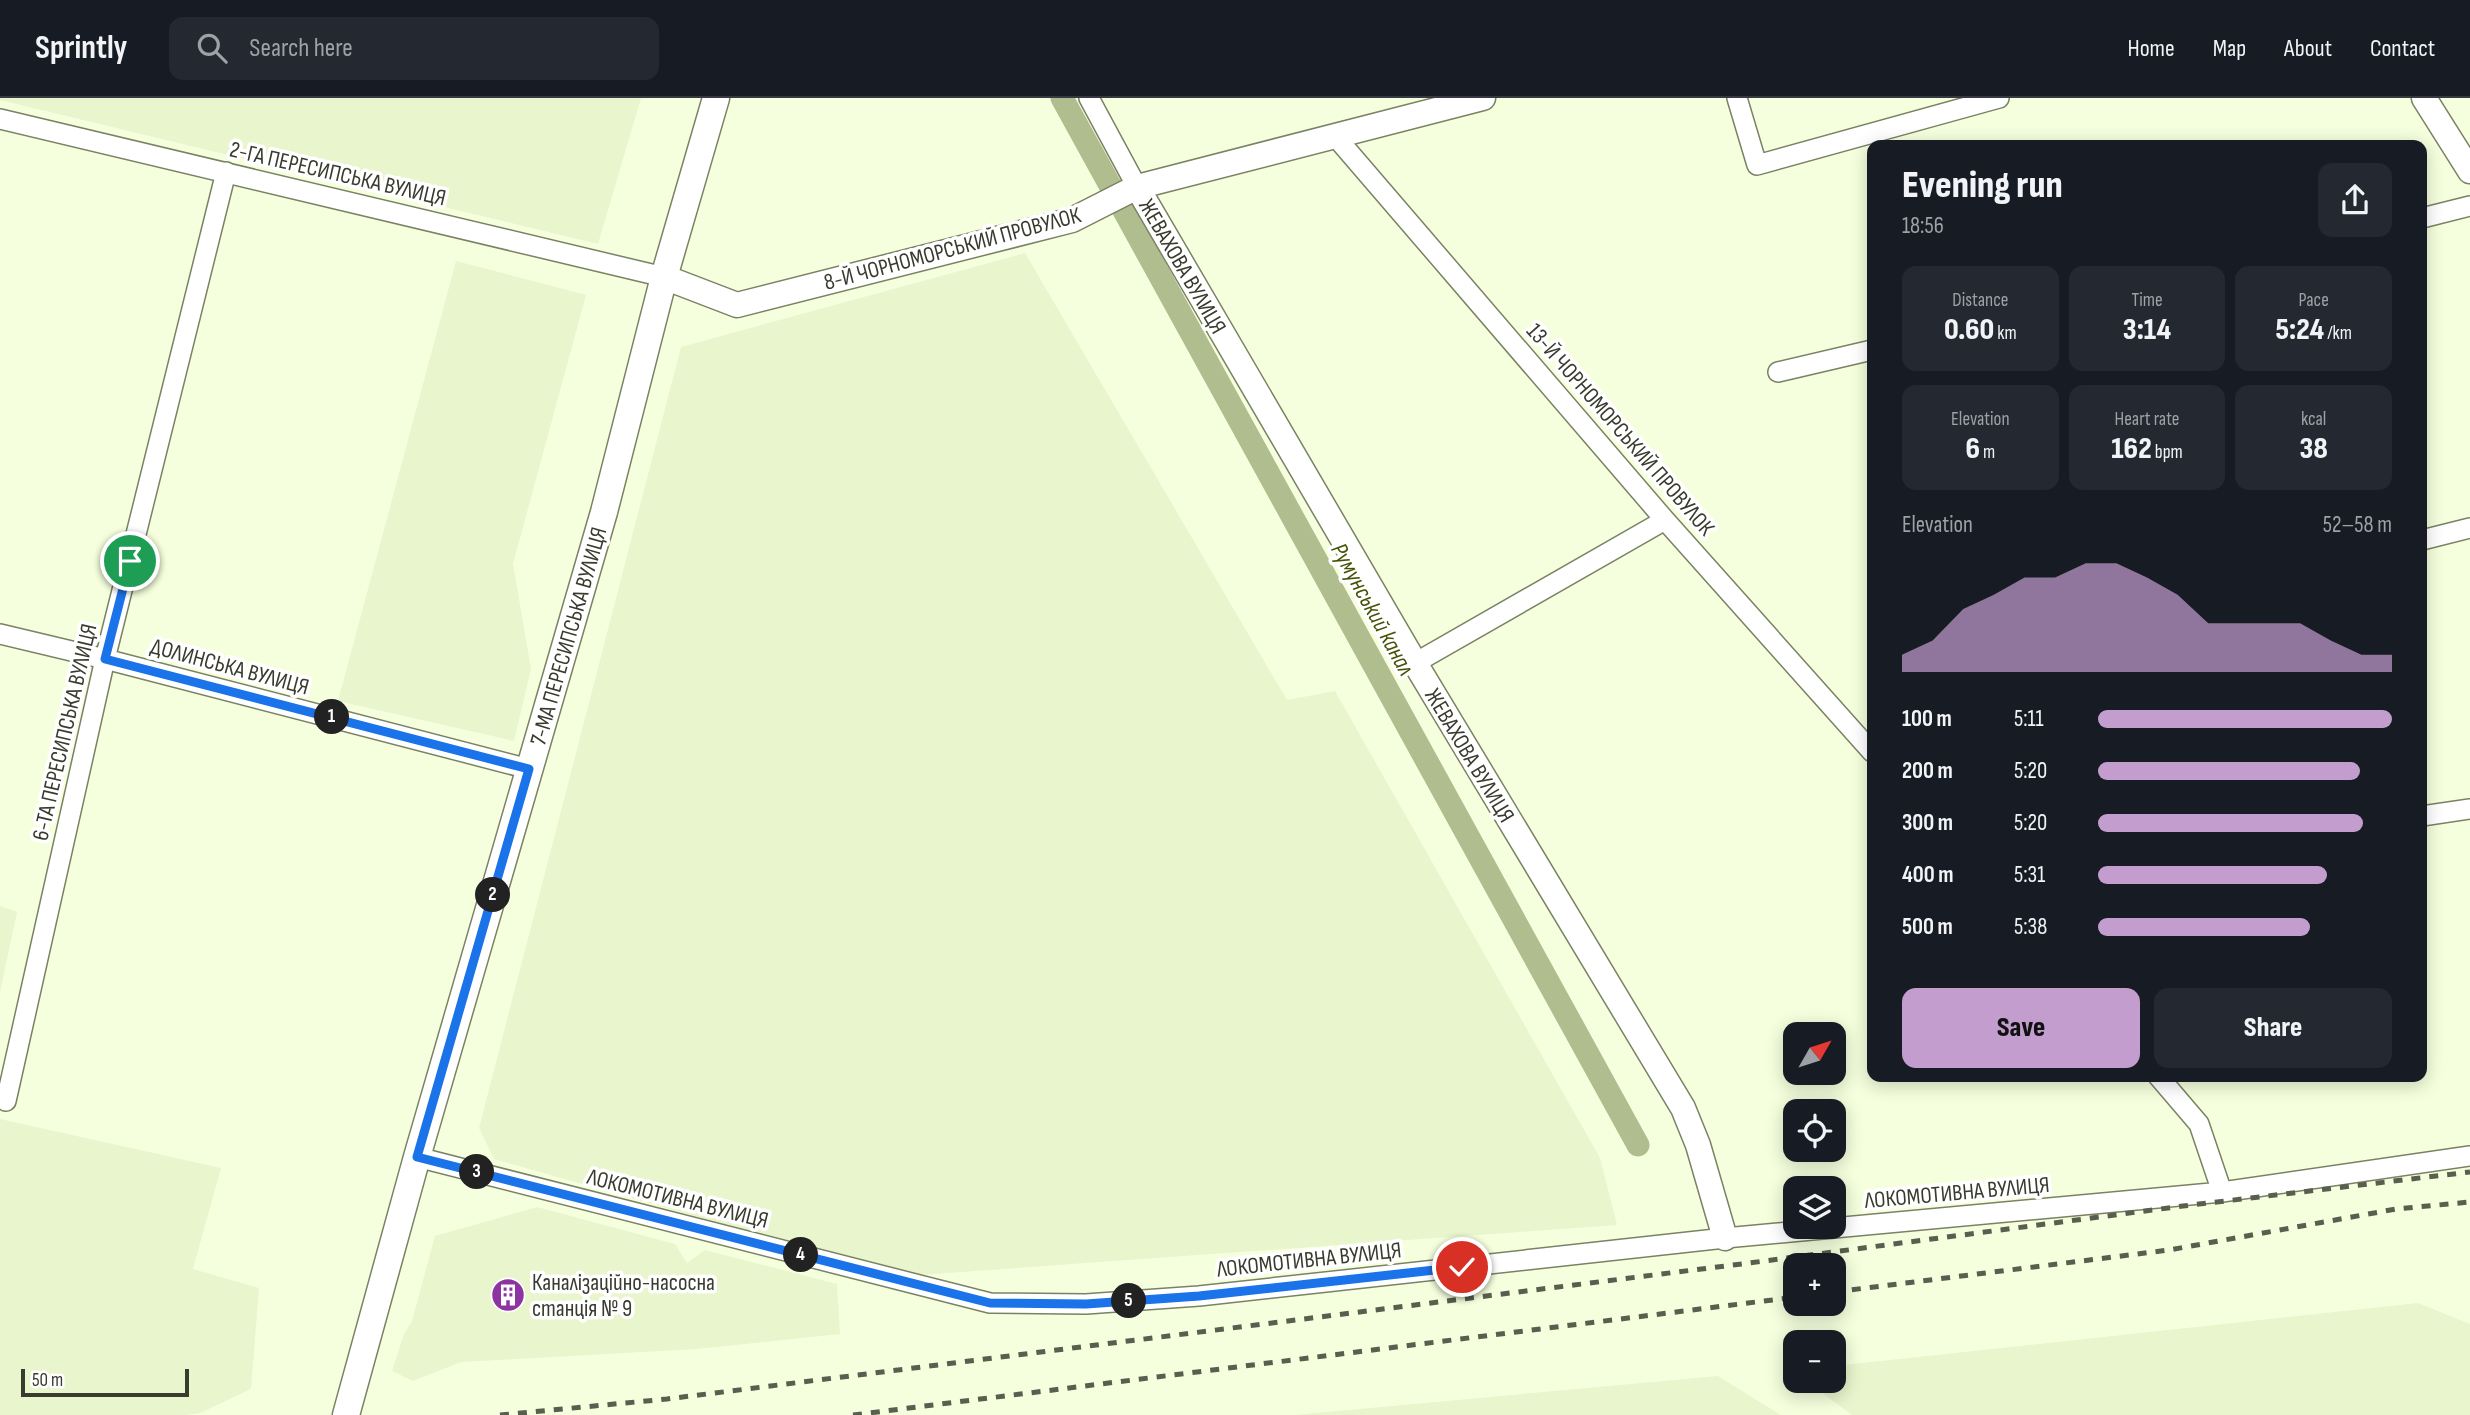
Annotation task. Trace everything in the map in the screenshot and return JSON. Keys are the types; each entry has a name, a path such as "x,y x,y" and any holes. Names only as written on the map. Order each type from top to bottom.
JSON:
{"main road":[{"name":"7-МА ПЕРЕСИПСЬКА ВУЛИЦЯ","path":"346,1415 417,1157 604,512 664,277 716,98"}],"street":[{"name":"ЖЕВАХОВА ВУЛИЦЯ","path":"1089,98 1137,187 1415,663 1683,1108 1698,1145 1725,1238"},
{"name":"8-Й ЧОРНОМОРСЬКИЙ ПРОВУЛОК","path":"664,277 737,305 1072,220 1137,187 1483,98"},
{"path":"1737,98 1757,165 1999,98"},
{"path":"2424,98 2470,171"},
{"name":"2-ГА ПЕРЕСИПСЬКА ВУЛИЦЯ","path":"0,119 664,277"},
{"name":"13-Й ЧОРНОМОРСЬКИЙ ПРОВУЛОК","path":"1335,136 1665,520 1867,746"},
{"name":"6-ТА ПЕРЕСИПСЬКА ВУЛИЦЯ","path":"6,1101 105,659 226,172"},
{"path":"2427,217 2470,206"},
{"path":"1779,372 1867,350"},
{"path":"1415,663 1665,520"},
{"path":"2427,539 2470,528"},
{"name":"ДОЛИНСЬКА ВУЛИЦЯ","path":"0,634 529,769"},
{"path":"2427,815 2470,809"},
{"path":"2163,1082 2199,1124 2222,1192"},
{"name":"ЛОКОМОТИВНА ВУЛИЦЯ","path":"417,1157 990,1303 1086,1304 1199,1296 1725,1238 2222,1192 2470,1156"}],"shaded area":[{"path":"0,98 641,98 598,244"},
{"path":"1025,253 1287,700 1335,691 1600,1158 1617,1225 906,1276 494,1159 479,1128 681,347"},
{"path":"456,261 586,295 513,564 531,669 514,741 338,701"},
{"path":"0,906 17,912 0,992"},
{"path":"0,1119 221,1168 193,1269 259,1288 251,1389 200,1413 186,1415 0,1415"},
{"name":"Каналізаційно-насосна станція № 9","path":"537,1207 675,1244 687,1263 705,1250 837,1284 840,1334 696,1349 461,1362 413,1381 392,1371 404,1334 412,1321 435,1236"},
{"path":"2418,1303 2470,1324 2470,1415 1852,1415 1822,1393 1846,1393 1846,1365"},
{"path":"1718,1376 1781,1415 1294,1415"}],"waterway":[{"name":"Румунський канал","path":"1062,98 1638,1145"}],"railway":[{"path":"500,1415 667,1399 2183,1206 2470,1172"},
{"path":"1846,1290 2169,1250 2396,1209 2470,1202"},
{"path":"853,1415 1783,1299"}],"place":[{"name":"Каналізаційно-насосна станція № 9","path":"508,1295"}],"route":[{"path":"130,561 105,659 529,769 417,1157 990,1303 1086,1304 1199,1296 1462,1267"}]}
